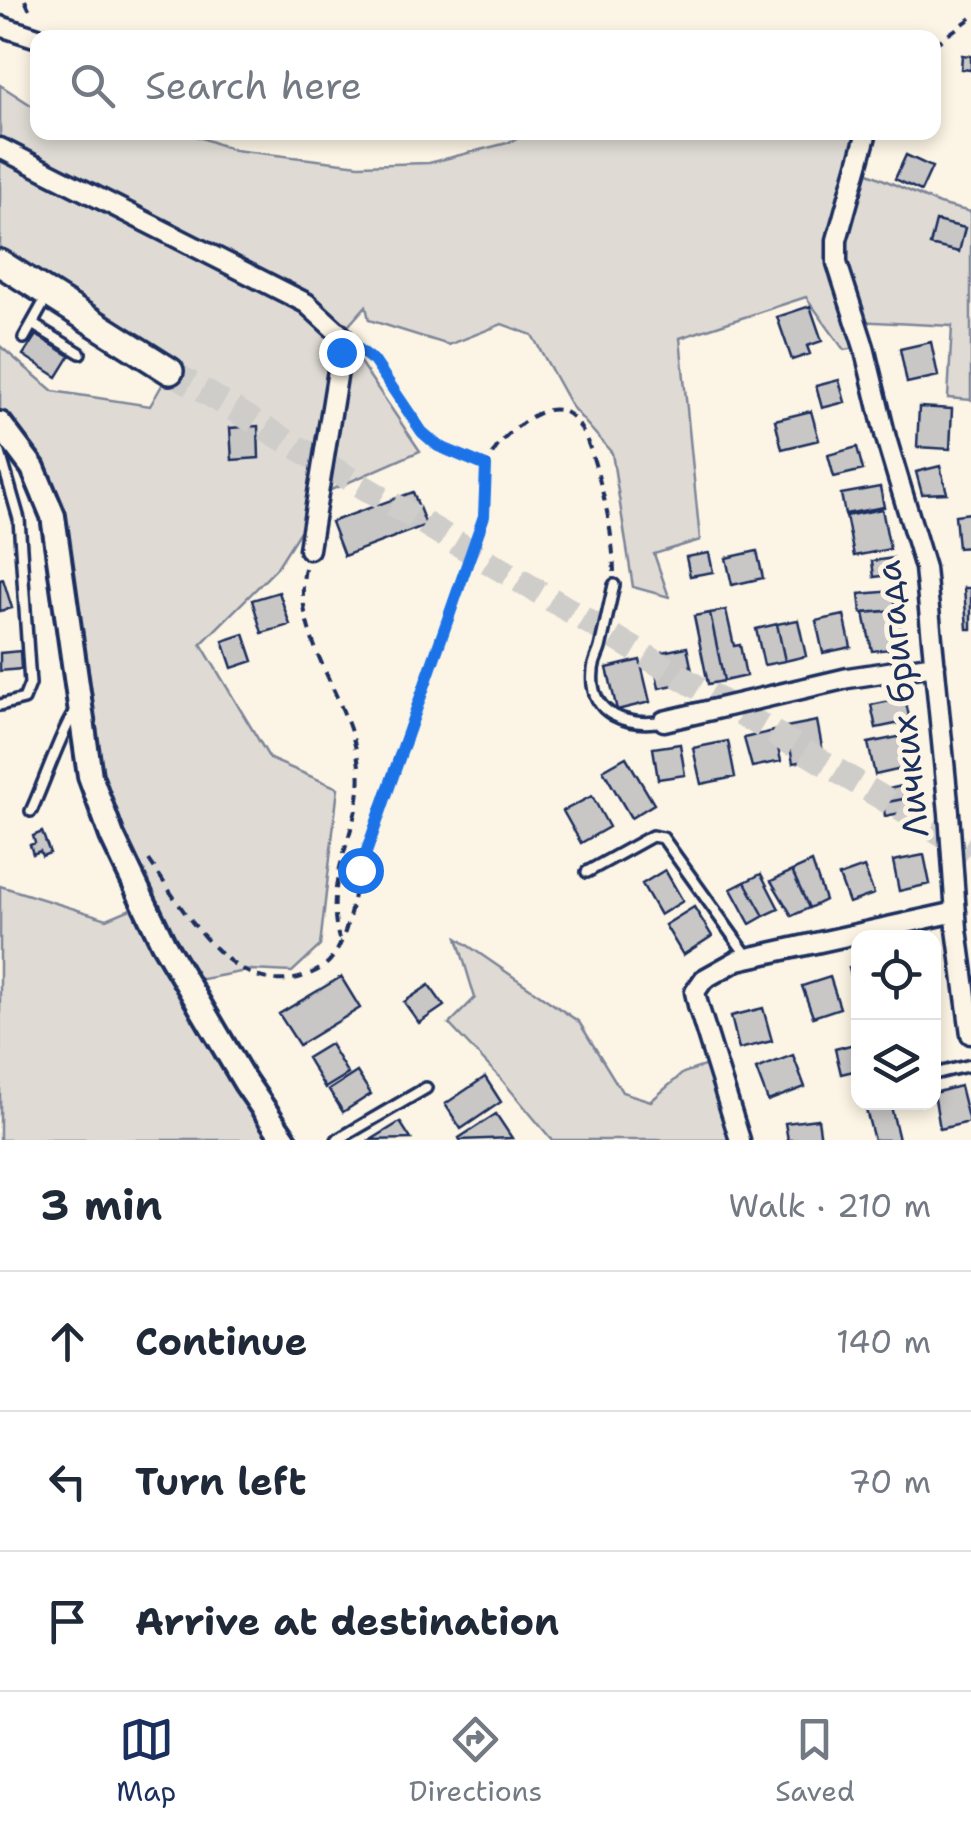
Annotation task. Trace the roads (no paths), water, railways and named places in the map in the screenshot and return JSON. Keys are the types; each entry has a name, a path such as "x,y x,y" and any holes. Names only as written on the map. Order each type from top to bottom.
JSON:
{"main road":[{"path":"0,264 170,371"}],"street":[{"path":"0,26 30,35"},
{"name":"Личких бригада","path":"865,140 837,240 836,264 864,348 925,568 971,1034"},
{"path":"0,148 306,303 340,335 341,352 310,549"},
{"path":"0,424 33,468 53,516 78,710 90,776 107,822 164,943 245,1082 284,1140"},
{"path":"664,721 848,678 935,666"},
{"path":"740,1140 696,992 704,979 719,968 748,957 956,912"}],"lane":[{"path":"24,338 49,294"},
{"path":"32,324 80,353"},
{"path":"0,452 19,519 30,684 24,699 0,705"},
{"path":"614,585 593,668 598,698 607,712 622,720 644,724 664,721"},
{"path":"31,812 50,773 66,720 78,710"},
{"path":"586,872 652,836 663,838 748,957"},
{"path":"941,1072 971,1065"},
{"path":"337,1140 426,1088"}],"tunnel":[{"path":"170,371 971,851"}]}
